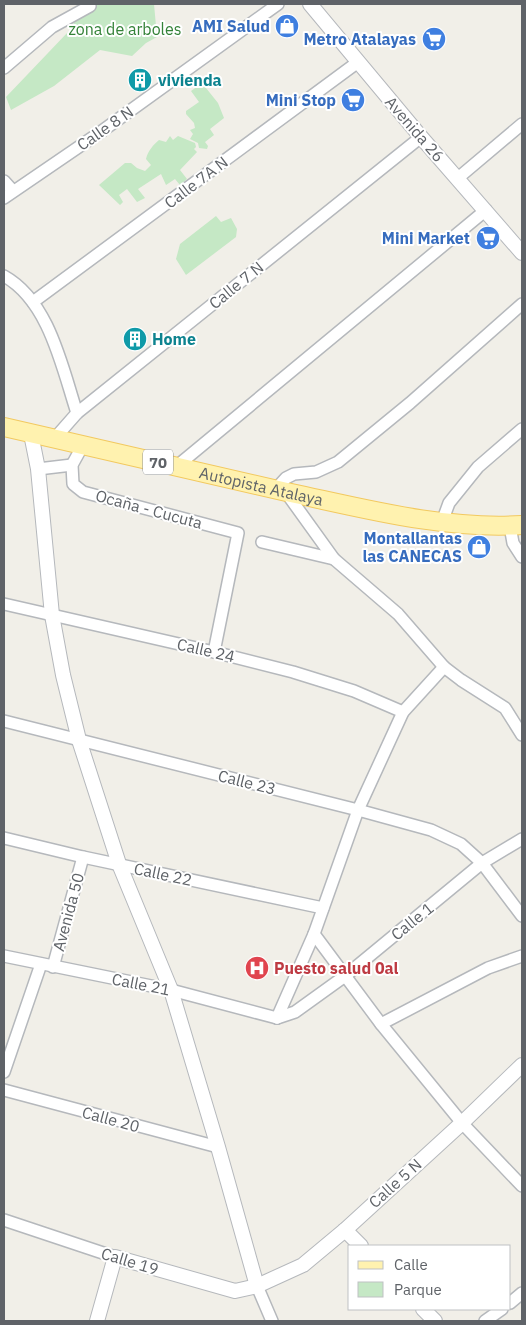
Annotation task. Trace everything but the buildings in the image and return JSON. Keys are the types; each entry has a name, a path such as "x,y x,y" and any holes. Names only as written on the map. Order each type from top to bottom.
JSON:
{"main road":[{"name":"Autopista Atalaya","path":"4,427 357,507 442,522 516,526"}],"street":[{"name":"Calle 8 N","path":"8,194 102,131 278,4"},
{"name":"Avenida 26","path":"310,4 421,137 522,253"},
{"path":"4,68 52,27 90,6"},
{"name":"Calle 7A N","path":"34,302 358,62"},
{"path":"458,178 522,124"},
{"name":"Calle 7 N","path":"55,438 77,412 421,137"},
{"path":"4,181 8,194"},
{"path":"177,466 486,210"},
{"path":"4,276 14,282 34,302 51,336 77,412"},
{"path":"522,304 410,403 338,462 316,472 304,475 294,474 286,478 280,490 334,559 398,614 444,667 505,708 522,735"},
{"path":"442,522 449,503 478,467 522,429"},
{"path":"32,434 38,469 52,615 63,676 79,740 119,864 171,990 257,1286 272,1321"},
{"path":"38,469 72,465 83,445"},
{"name":"Ocaña - Cucuta","path":"72,465 74,484 83,492 238,533 214,652"},
{"path":"516,526 513,543 522,557"},
{"path":"262,542 334,559"},
{"name":"Calle 24","path":"4,604 293,672 354,691 403,712"},
{"path":"276,1018 314,934 358,810 403,712 444,667"},
{"name":"Calle 23","path":"4,721 431,830 461,844 482,863 522,916"},
{"name":"Calle 22","path":"4,838 83,857 323,908"},
{"name":"Calle 1","path":"276,1018 295,1012 345,976 482,863 522,839"},
{"name":"Avenida 50","path":"53,967 83,857"},
{"path":"314,934 381,1024 462,1123 522,1186"},
{"name":"Calle 21","path":"4,956 171,990 276,1018"},
{"path":"381,1024 488,968 522,956"},
{"name":"Avenida 50","path":"4,1072 41,964"},
{"name":"Calle 5 N","path":"257,1286 302,1265 344,1230 462,1123 522,1065"},
{"name":"Calle 20","path":"4,1090 218,1147"},
{"name":"Calle 19","path":"4,1220 115,1258 235,1291 257,1286"},
{"path":"344,1230 360,1245"},
{"path":"97,1321 115,1258"},
{"path":"511,1301 522,1293"},
{"path":"424,1310 435,1321"},
{"path":"485,1321 501,1310"}],"green space":[{"name":"zona de arboles","path":"86,4 154,4 157,37 146,43 132,56 100,50 54,86 11,110 6,97 68,32"},
{"path":"202,83 218,103 224,118 210,129 214,135 205,142 208,146 207,149 199,148 198,143 190,139 193,134 190,130 195,128 194,123 186,114 186,111 199,102 191,91"},
{"path":"170,136 173,140 178,136 195,143 196,147 194,149 197,152 180,170 187,179 180,185 175,179 166,185 161,174 138,189 145,198 137,202 127,189 119,195 123,202 120,205 99,185 125,163 131,163 145,171 151,165 146,159 151,148 159,140 166,142"},
{"path":"216,216 221,222 231,218 237,229 236,237 186,275 176,259 180,244"}],"place":[{"name":"AMI Salud","path":"287,26"},
{"name":"Metro Atalayas","path":"434,39"},
{"name":"vivienda","path":"140,80"},
{"name":"Mini Stop","path":"353,100"},
{"name":"Mini Market","path":"488,238"},
{"name":"Home","path":"135,339"},
{"name":"Montallantas las CANECAS","path":"479,547"},
{"name":"Puesto salud 0al","path":"257,968"}]}
